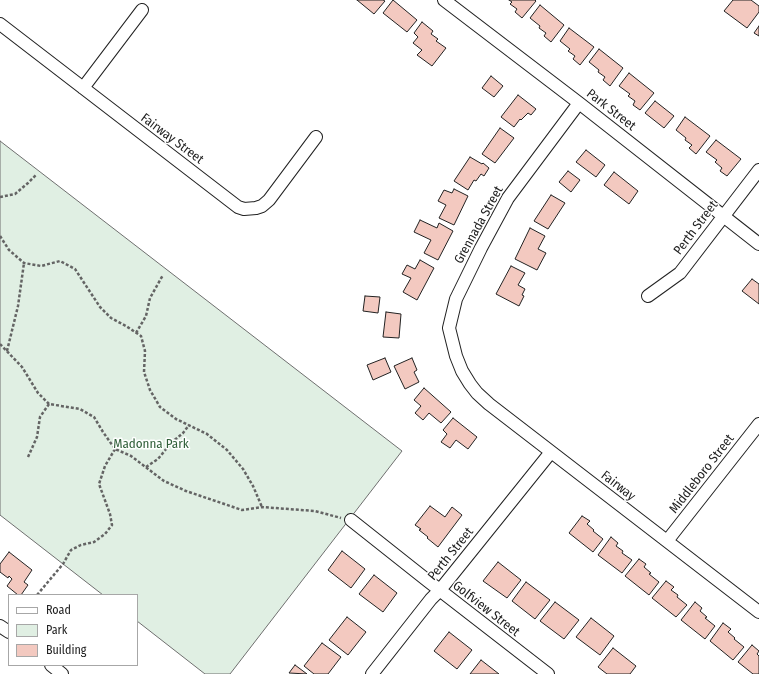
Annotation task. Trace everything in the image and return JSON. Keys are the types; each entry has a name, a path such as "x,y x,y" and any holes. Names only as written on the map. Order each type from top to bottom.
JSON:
{"street":[{"name":"Park Street","path":"444,0 579,103 759,244"},
{"path":"83,88 142,10"},
{"name":"Fairway Street","path":"0,24 238,206 244,209 262,206 270,200 316,137"},
{"name":"Grennada Street","path":"465,376 456,356 450,328 456,299 508,198 579,103"},
{"name":"Perth Street","path":"648,296 680,273 759,170"},
{"name":"Fairway","path":"465,376 477,393 489,404 759,612"},
{"name":"Middleboro Street","path":"667,541 759,424"},
{"name":"Perth Street","path":"372,674 551,452"},
{"name":"Golfview Street","path":"351,520 548,674"},
{"path":"52,666 62,674"}],"path":[{"path":"0,197 15,194 36,175"},
{"path":"0,236 9,250 24,263 41,266 60,261 75,269 100,307 111,318 141,336 145,351 144,372 150,390 160,407 176,419 207,434 227,450 243,469 253,486 262,507"},
{"path":"7,352 15,321 24,263"},
{"path":"136,333 146,316 150,298 163,275"},
{"path":"0,344 22,367 38,393 49,404 80,409 94,417 115,449 131,456 164,481 186,491 242,510 262,507 315,511 351,520"},
{"path":"28,458 37,437 40,417 49,404"},
{"path":"146,467 158,459 189,425"},
{"path":"38,594 62,564 71,550 81,545 94,542 105,534 112,526 110,514 99,484 105,466 115,449"}],"green space":[{"name":"Madonna Park","path":"0,141 402,451 230,674 205,674 138,622 138,594 102,594 0,515"}],"building":[{"path":"357,0 383,0 385,1 374,14"},
{"path":"393,0 417,20 407,32 383,13"},
{"path":"509,0 536,1 522,18 515,12 517,9 510,4 512,2"},
{"path":"733,0 751,0 759,6 759,12 747,28 724,11"},
{"path":"540,5 564,25 551,42 544,36 546,33 539,28 540,26 530,18"},
{"path":"422,22 433,31 431,34 438,39 436,41 446,48 432,66 417,55 422,50 413,43 418,37 414,33"},
{"path":"759,26 759,36 754,33"},
{"path":"569,28 594,47 580,65 573,59 575,56 568,51 570,49 560,41"},
{"path":"599,49 623,68 610,86 603,80 605,77 598,72 599,70 589,62"},
{"path":"629,73 654,93 640,110 633,105 635,101 628,96 630,94 619,86"},
{"path":"491,76 503,86 494,97 482,88"},
{"path":"518,95 536,109 531,115 528,113 521,120 520,119 514,127 501,117"},
{"path":"655,101 674,116 664,128 645,113"},
{"path":"685,117 710,136 696,154 689,148 692,145 676,130"},
{"path":"500,128 514,138 495,163 482,154"},
{"path":"716,140 741,159 727,176 720,171 722,168 715,162 717,160 706,152"},
{"path":"586,150 605,165 596,177 576,162"},
{"path":"470,157 482,164 483,163 489,168 484,176 481,174 476,181 474,180 468,190 454,181"},
{"path":"568,171 580,180 571,192 559,182"},
{"path":"614,172 638,191 629,204 604,185"},
{"path":"454,189 468,196 454,225 439,218 446,205 438,201 444,190 452,193"},
{"path":"551,195 565,203 548,229 534,221"},
{"path":"420,220 437,228 439,223 453,231 438,260 424,253 431,240 414,232"},
{"path":"530,228 545,236 538,249 546,253 537,270 515,259"},
{"path":"420,260 434,268 417,300 403,292 411,278 402,274 407,265 415,269"},
{"path":"511,266 525,273 518,285 525,289 522,295 524,296 519,306 496,294"},
{"path":"752,279 759,284 759,304 742,291"},
{"path":"365,296 380,297 378,313 363,311"},
{"path":"386,312 401,314 399,338 383,337"},
{"path":"385,358 391,372 373,380 367,365"},
{"path":"412,358 417,370 414,372 419,382 405,389 394,366"},
{"path":"424,388 451,412 441,423 429,413 423,420 415,413 421,406 414,400"},
{"path":"453,418 477,437 468,449 456,440 450,448 441,442 447,434 443,430"},
{"path":"430,506 445,517 452,507 462,515 438,547 419,530 421,529 415,525"},
{"path":"582,516 590,521 587,524 603,539 593,552 569,533"},
{"path":"611,537 618,543 616,546 623,551 622,553 632,560 622,573 598,555"},
{"path":"342,551 365,569 351,588 328,570"},
{"path":"9,552 32,570 24,582 28,585 22,594 17,594 7,586 12,579 0,572 0,564"},
{"path":"639,559 646,564 644,567 651,573 649,574 659,582 649,595 625,576"},
{"path":"498,562 521,580 507,598 483,581"},
{"path":"374,575 397,593 383,612 359,594"},
{"path":"666,581 674,587 671,590 678,595 677,597 687,605 676,617 652,598"},
{"path":"526,582 550,600 535,619 512,601"},
{"path":"555,602 579,620 564,639 540,621"},
{"path":"695,602 702,608 700,611 707,617 705,618 715,626 705,639 681,620"},
{"path":"347,617 366,632 348,655 329,640"},
{"path":"591,618 614,636 600,655 576,637"},
{"path":"723,623 731,629 728,632 735,638 734,639 744,647 733,660 710,641"},
{"path":"449,632 472,650 457,669 434,651"},
{"path":"322,643 341,657 328,674 314,674 304,666"},
{"path":"752,645 759,651 757,654 759,656 759,674 753,674 738,662"},
{"path":"613,648 636,666 630,674 607,674 598,667"},
{"path":"481,660 499,674 470,674"},
{"path":"295,665 307,674 289,673"}]}
